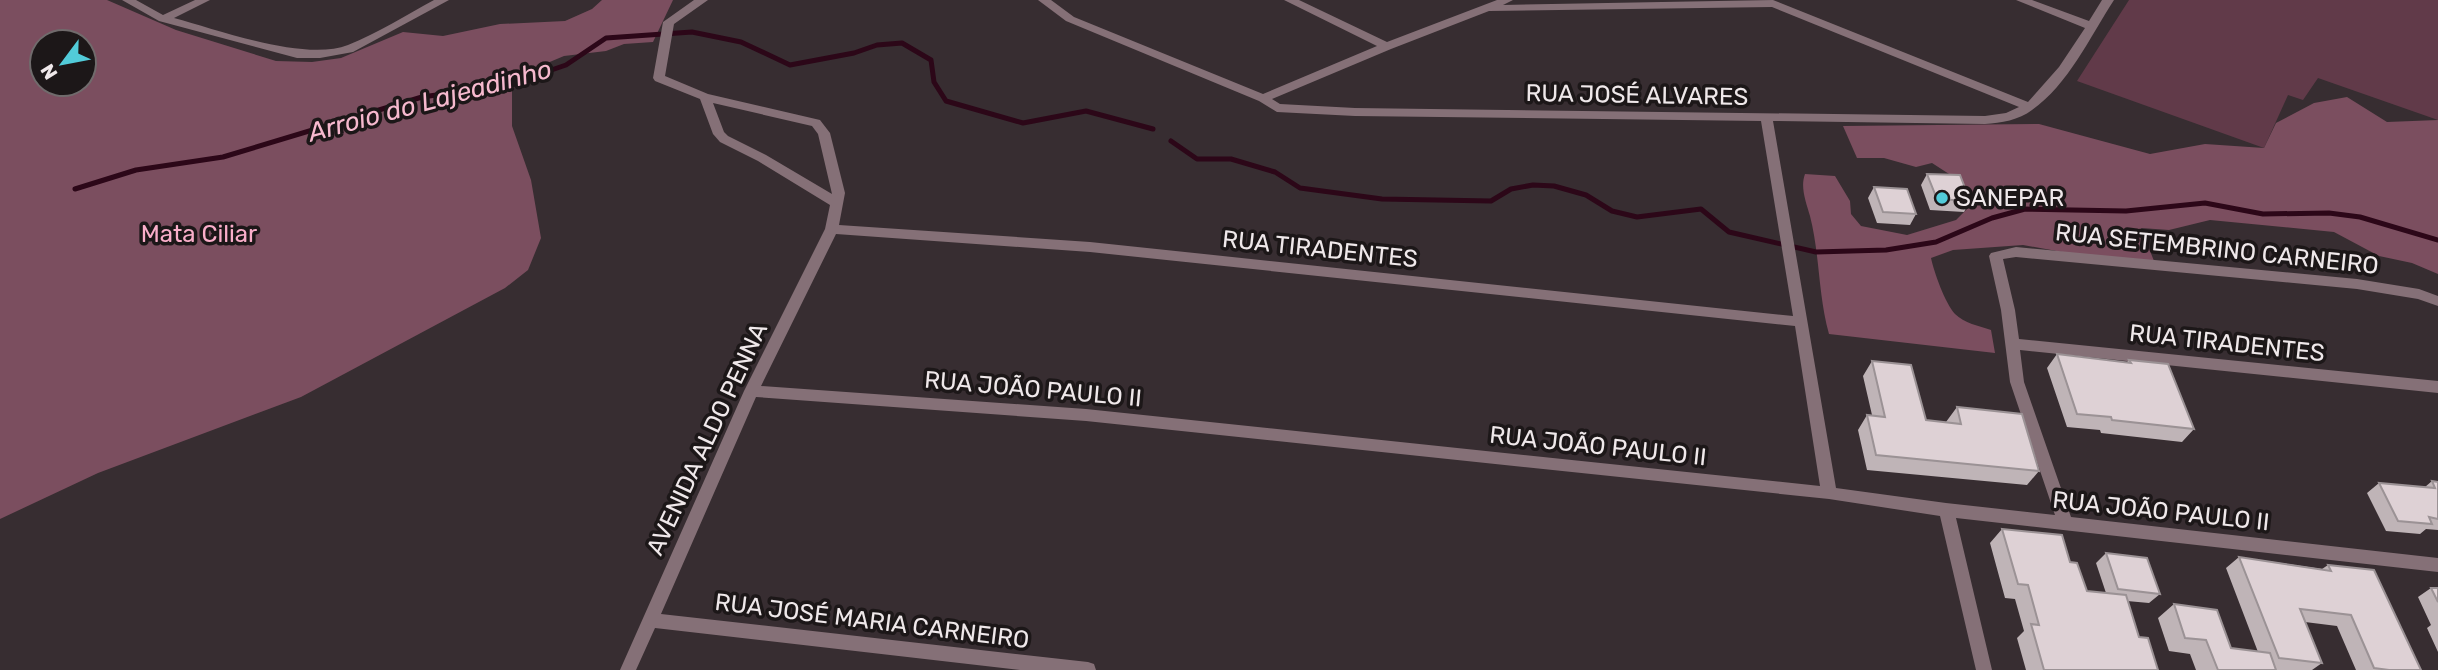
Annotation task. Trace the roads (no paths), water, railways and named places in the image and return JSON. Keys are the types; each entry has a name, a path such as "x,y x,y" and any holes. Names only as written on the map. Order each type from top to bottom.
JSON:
{"street":[{"path":"128,0 163,19 297,54 320,54 349,49 443,0"},
{"path":"163,19 204,0"},
{"path":"702,0 669,22 659,78 705,97 719,134 724,139 762,158 837,203"},
{"name":"RUA JOSÉ ALVARES","path":"1044,0 1070,19 1277,108 1355,112 2006,118 2030,107"},
{"path":"1290,0 1387,46"},
{"path":"1266,101 1387,46 1507,0"},
{"path":"2022,0 2091,26"},
{"path":"1486,9 1768,2 2030,107 2050,85 2108,0"},
{"name":"AVENIDA ALDO PENNA","path":"628,670 751,391 832,229 839,193 830,151 824,133 816,123 705,97"},
{"path":"1766,117 1829,493"},
{"name":"RUA TIRADENTES","path":"832,229 1090,247 1802,322"},
{"name":"RUA SETEMBRINO CARNEIRO","path":"2011,344 2008,310 1996,256 2016,251 2357,285 2419,294 2438,301"},
{"path":"2011,344 2017,382 2065,523"},
{"name":"RUA TIRADENTES","path":"2011,344 2438,387"},
{"name":"RUA JOÃO PAULO II","path":"751,391 1086,415 1829,493 1946,510 2438,565"},
{"path":"1946,510 1984,670"},
{"name":"RUA JOSÉ MARIA CARNEIRO","path":"650,620 1088,670"}],"waterway":[{"name":"Arroio do Lajeadinho","path":"75,189 136,170 223,157 422,97 487,88 531,77 566,65 606,38 692,32 741,42 790,65 854,53 877,45 902,43 931,60 934,82 946,101 1023,123 1086,111 1153,129"},
{"name":"Arroio do Lajeadinho","path":"1171,141 1197,159 1231,159 1275,172 1300,188 1382,199 1491,201 1511,189 1533,185 1554,186 1586,195 1612,211 1637,217 1701,209 1729,232 1816,252 1886,250 1936,242 1992,218 2025,209 2126,211 2205,203 2263,214 2329,213 2360,217 2438,240"}],"place":[{"name":"SANEPAR","path":"1942,198"}],"park label":[{"name":"Mata Ciliar","path":"199,234"}]}
